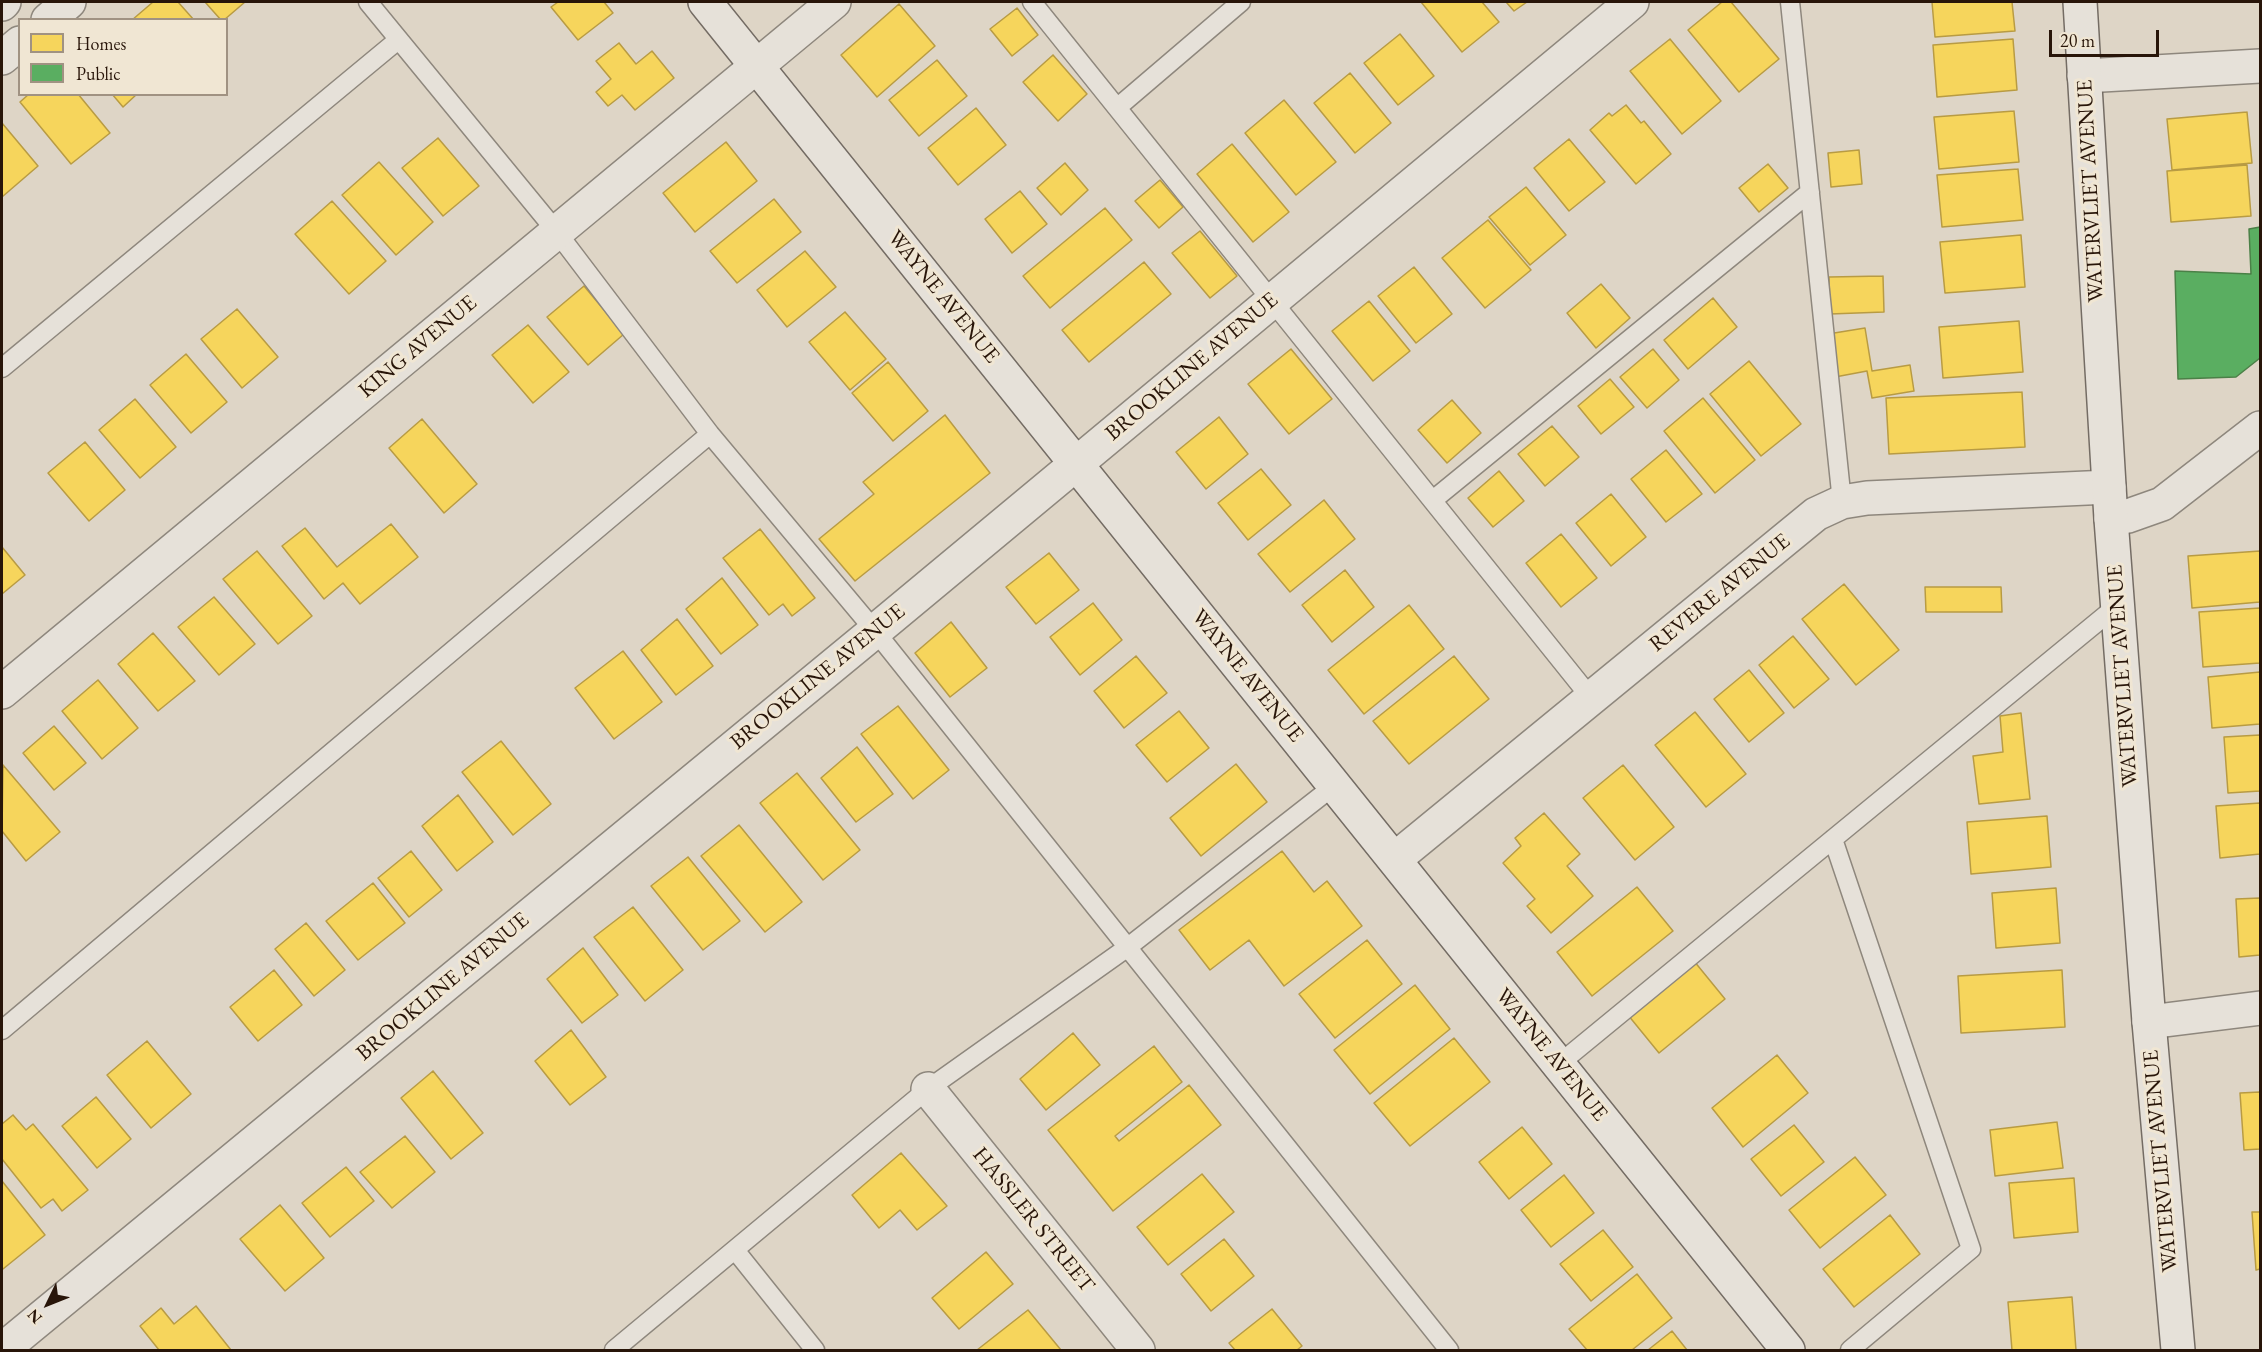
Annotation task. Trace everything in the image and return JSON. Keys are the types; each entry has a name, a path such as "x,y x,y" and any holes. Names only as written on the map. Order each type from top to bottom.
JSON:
{"street":[{"path":"50,18 69,2"},
{"name":"WAYNE AVENUE","path":"705,2 1788,1350"},
{"name":"KING AVENUE","path":"2,692 834,2"},
{"name":"BROOKLINE AVENUE","path":"2,1350 875,631 1632,2"},
{"name":"WATERVLIET AVENUE","path":"2080,2 2110,503 2149,1022 2178,1350"},
{"path":"2,58 18,45"},
{"path":"2084,76 2260,66"},
{"name":"REVERE AVENUE","path":"1395,859 1816,514 1842,502 1867,498 2110,503 2128,516 2162,504 2260,428"},
{"path":"2149,1022 2260,1008"},
{"name":"HASSLER STREET","path":"928,1089 1138,1350"}],"lane":[{"path":"368,2 556,231 710,434 875,631 1449,1350"},
{"path":"1032,2 1273,299 1591,698"},
{"path":"1118,107 1241,2"},
{"path":"1790,2 1842,502"},
{"path":"2,368 398,40"},
{"path":"1433,500 1810,192"},
{"path":"2,1030 710,434"},
{"path":"1559,1064 2118,604"},
{"path":"614,1350 928,1089 1128,947 1335,785"},
{"path":"1833,839 1971,1249 1850,1350"},
{"path":"735,1250 815,1350"}],"building: Homes":[{"path":"153,2 178,2 192,18 134,18"},
{"path":"205,2 245,2 226,18 219,18"},
{"path":"558,2 604,2 613,13 578,40 551,7"},
{"path":"1421,2 1482,2 1499,22 1462,52"},
{"path":"1506,2 1527,2 1514,11"},
{"path":"1722,2 1731,2 1779,59 1739,92 1688,30"},
{"path":"1932,2 2012,2 2015,31 1935,37"},
{"path":"899,4 935,46 877,97 841,55"},
{"path":"1017,8 1038,35 1012,56 990,29"},
{"path":"1400,34 1434,76 1398,105 1364,63"},
{"path":"1670,39 1721,101 1682,134 1630,71"},
{"path":"2013,39 2017,90 1937,97 1933,45"},
{"path":"619,43 636,64 652,51 674,78 635,110 622,95 608,106 596,92 611,79 596,61"},
{"path":"1053,55 1087,94 1058,121 1023,82"},
{"path":"937,60 967,96 919,136 889,100"},
{"path":"1350,73 1391,123 1355,153 1314,103"},
{"path":"27,96 80,96 110,133 71,164 20,102"},
{"path":"114,96 135,96 123,107"},
{"path":"1284,100 1336,162 1296,195 1245,133"},
{"path":"1626,105 1641,123 1644,121 1671,154 1636,184 1590,130 1609,113 1612,116"},
{"path":"976,108 1006,145 958,185 928,148"},
{"path":"2014,111 2019,162 1939,169 1934,117"},
{"path":"2247,112 2252,163 2172,170 2167,119"},
{"path":"2,123 38,166 2,197"},
{"path":"438,138 479,186 443,216 402,168"},
{"path":"1569,139 1605,182 1569,211 1534,168"},
{"path":"726,142 757,181 695,232 663,193"},
{"path":"1232,144 1289,212 1253,242 1197,174"},
{"path":"1859,150 1862,184 1831,187 1828,153"},
{"path":"379,162 433,222 396,255 342,195"},
{"path":"1065,163 1088,190 1061,215 1037,188"},
{"path":"1768,164 1788,188 1759,212 1739,188"},
{"path":"2247,165 2251,216 2171,222 2167,171"},
{"path":"2018,169 2023,220 1942,227 1937,175"},
{"path":"1160,180 1183,207 1159,228 1135,201"},
{"path":"1526,187 1566,235 1530,265 1489,217"},
{"path":"1020,191 1047,224 1012,253 985,219"},
{"path":"774,199 801,232 737,283 710,251"},
{"path":"332,201 386,261 349,294 295,234"},
{"path":"1105,208 1132,240 1050,308 1023,276"},
{"path":"1488,220 1531,270 1485,308 1442,258"},
{"path":"1200,231 1237,276 1210,298 1172,253"},
{"path":"2021,235 2025,287 1945,293 1940,242"},
{"path":"805,251 836,287 787,327 757,290"},
{"path":"1144,262 1171,294 1089,362 1062,330"},
{"path":"1414,267 1452,314 1416,343 1378,296"},
{"path":"1883,276 1884,312 1830,314 1829,277"},
{"path":"1601,284 1630,318 1596,348 1567,313"},
{"path":"584,286 624,334 588,365 547,317"},
{"path":"1713,298 1737,327 1688,369 1664,340"},
{"path":"1369,301 1410,351 1373,381 1332,331"},
{"path":"237,309 278,357 242,388 201,339"},
{"path":"845,312 886,359 850,390 809,342"},
{"path":"2019,321 2023,372 1943,378 1939,327"},
{"path":"528,325 569,372 533,403 492,355"},
{"path":"1865,328 1872,371 1910,365 1914,391 1872,398 1867,371 1835,377 1828,334"},
{"path":"1291,349 1332,399 1289,434 1248,384"},
{"path":"1653,349 1679,380 1647,408 1620,377"},
{"path":"186,354 227,402 191,433 150,385"},
{"path":"1749,361 1801,424 1761,456 1710,394"},
{"path":"888,362 928,411 893,441 852,393"},
{"path":"1610,379 1634,407 1601,434 1578,406"},
{"path":"2022,392 2025,447 1889,454 1886,398"},
{"path":"1703,398 1755,460 1715,493 1664,431"},
{"path":"135,399 176,447 140,478 99,430"},
{"path":"1452,400 1481,433 1447,463 1418,430"},
{"path":"945,415 990,473 855,581 819,539 874,494 863,482"},
{"path":"1219,417 1248,454 1206,489 1176,452"},
{"path":"422,419 477,484 444,513 389,448"},
{"path":"1552,426 1579,457 1545,486 1518,454"},
{"path":"85,442 125,490 89,521 48,473"},
{"path":"1666,450 1702,494 1666,522 1631,479"},
{"path":"1261,469 1291,505 1248,540 1218,503"},
{"path":"1499,471 1524,501 1493,527 1468,498"},
{"path":"1611,494 1646,537 1611,566 1576,523"},
{"path":"1324,500 1355,539 1290,592 1258,554"},
{"path":"391,524 418,557 360,604 343,583 324,599 282,546 305,528 337,567"},
{"path":"760,529 815,598 792,616 783,604 769,615 723,558"},
{"path":"1561,534 1597,578 1561,607 1526,563"},
{"path":"2,547 25,575 2,594"},
{"path":"257,551 312,616 278,644 223,579"},
{"path":"2260,551 2260,602 2192,608 2188,556"},
{"path":"1049,553 1079,590 1036,624 1006,587"},
{"path":"1345,570 1374,607 1332,642 1302,605"},
{"path":"722,578 758,625 721,654 686,609"},
{"path":"1844,584 1899,650 1856,685 1802,619"},
{"path":"1925,587 2001,587 2002,612 1926,612"},
{"path":"214,597 255,644 219,675 178,627"},
{"path":"1093,603 1122,640 1080,675 1050,637"},
{"path":"1409,605 1444,649 1364,714 1328,670"},
{"path":"2260,608 2260,663 2203,667 2199,612"},
{"path":"677,619 713,666 676,695 641,650"},
{"path":"951,622 987,668 950,697 915,653"},
{"path":"153,633 195,681 158,711 118,664"},
{"path":"1793,636 1829,679 1794,708 1759,665"},
{"path":"623,651 662,702 614,739 575,688"},
{"path":"1136,656 1167,693 1124,728 1094,691"},
{"path":"1454,656 1489,699 1409,764 1373,721"},
{"path":"1749,670 1784,713 1749,742 1714,699"},
{"path":"2260,672 2260,724 2212,728 2208,677"},
{"path":"98,680 138,728 102,759 62,711"},
{"path":"898,706 949,770 913,799 861,734"},
{"path":"1179,711 1209,748 1167,782 1136,745"},
{"path":"1695,712 1746,774 1706,807 1655,745"},
{"path":"2021,713 2030,799 1979,804 1973,756 2003,752 2000,716"},
{"path":"54,726 86,763 54,790 23,753"},
{"path":"2260,735 2260,791 2228,793 2224,737"},
{"path":"501,741 551,804 513,835 462,772"},
{"path":"857,747 893,794 856,822 821,778"},
{"path":"1236,764 1267,802 1201,856 1170,818"},
{"path":"3,765 60,832 26,861 2,831"},
{"path":"1623,765 1674,827 1635,860 1583,798"},
{"path":"797,773 860,850 823,880 760,803"},
{"path":"458,795 493,842 457,871 422,826"},
{"path":"2260,803 2260,854 2220,858 2216,806"},
{"path":"1544,813 1580,854 1567,866 1593,896 1551,933 1527,906 1535,899 1503,863 1521,846 1515,838"},
{"path":"2047,816 2051,867 1971,874 1967,822"},
{"path":"739,825 802,902 765,932 701,856"},
{"path":"411,851 442,890 409,917 378,878"},
{"path":"1282,851 1314,892 1327,881 1362,926 1284,986 1249,940 1210,970 1179,930"},
{"path":"688,857 740,921 703,950 651,886"},
{"path":"373,883 405,923 358,960 326,921"},
{"path":"1637,887 1673,931 1592,996 1557,952"},
{"path":"2056,888 2060,943 1996,948 1992,893"},
{"path":"2260,898 2260,955 2239,957 2236,899"},
{"path":"633,907 683,970 645,1001 594,937"},
{"path":"306,923 345,970 314,996 275,949"},
{"path":"1367,940 1402,984 1335,1038 1299,994"},
{"path":"583,948 618,995 582,1023 547,979"},
{"path":"1694,961 1725,999 1659,1053 1628,1015"},
{"path":"274,970 302,1005 258,1041 230,1007"},
{"path":"2062,970 2065,1027 1961,1033 1958,976"},
{"path":"1415,985 1450,1029 1370,1094 1334,1050"},
{"path":"571,1030 606,1077 570,1105 535,1061"},
{"path":"1073,1033 1100,1065 1046,1110 1020,1079"},
{"path":"1454,1038 1490,1082 1410,1146 1374,1103"},
{"path":"147,1041 191,1094 151,1128 107,1075"},
{"path":"1154,1046 1182,1082 1115,1136 1119,1141 1189,1085 1221,1125 1113,1211 1048,1130"},
{"path":"1777,1055 1808,1093 1743,1147 1712,1108"},
{"path":"433,1071 483,1133 451,1159 401,1098"},
{"path":"2260,1092 2260,1149 2244,1150 2240,1093"},
{"path":"96,1097 131,1139 97,1168 62,1126"},
{"path":"13,1115 26,1130 33,1124 88,1190 62,1211 53,1199 41,1208 2,1159 2,1124"},
{"path":"2057,1122 2063,1168 1995,1176 1990,1130"},
{"path":"1794,1125 1824,1162 1781,1196 1751,1159"},
{"path":"1522,1127 1552,1164 1509,1199 1479,1162"},
{"path":"405,1136 435,1172 392,1208 360,1172"},
{"path":"901,1153 947,1206 917,1230 900,1210 879,1228 852,1195"},
{"path":"1855,1157 1886,1195 1820,1248 1789,1210"},
{"path":"346,1167 374,1201 330,1237 302,1203"},
{"path":"1202,1174 1234,1212 1168,1265 1137,1227"},
{"path":"1564,1175 1594,1213 1551,1247 1521,1210"},
{"path":"2074,1178 2078,1232 2014,1238 2009,1183"},
{"path":"2,1181 45,1235 3,1269 2,1267"},
{"path":"280,1205 324,1258 285,1291 240,1239"},
{"path":"2252,1212 2260,1212 2260,1269 2256,1270"},
{"path":"1890,1215 1920,1254 1854,1307 1823,1269"},
{"path":"1603,1230 1633,1267 1591,1301 1560,1264"},
{"path":"1224,1239 1254,1276 1211,1311 1181,1274"},
{"path":"986,1252 1013,1284 959,1329 932,1298"},
{"path":"1637,1274 1672,1318 1632,1350 1587,1350 1569,1329"},
{"path":"2072,1297 2076,1350 2012,1350 2008,1302"},
{"path":"196,1306 231,1350 159,1350 140,1326 161,1308 174,1324"},
{"path":"1272,1309 1302,1346 1297,1350 1235,1350 1229,1343"},
{"path":"1028,1310 1061,1350 977,1350"},
{"path":"1672,1331 1687,1350 1648,1350"}],"building: Public":[{"path":"2260,227 2260,358 2236,377 2178,379 2175,271 2251,274 2249,229"}]}
